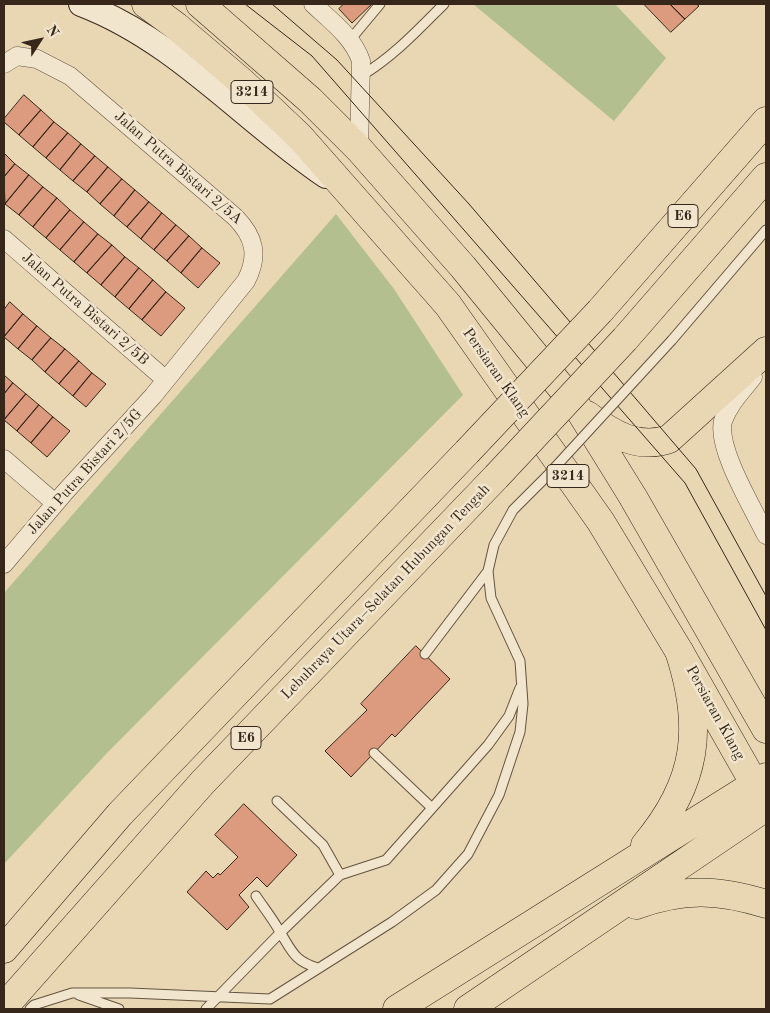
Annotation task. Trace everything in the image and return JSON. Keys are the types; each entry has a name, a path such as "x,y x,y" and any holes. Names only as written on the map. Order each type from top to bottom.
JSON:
{"main road":[{"path":"81,4 98,10 161,45 291,152 348,191"},
{"name":"Persiaran Klang","path":"146,4 176,26 242,82 300,137 448,305 601,522 680,651 763,793"},
{"name":"3214","path":"200,4 310,100 359,149 463,268 578,408 633,497 766,729"},
{"name":"E6","path":"4,950 120,814 467,452 600,310 766,121"},
{"name":"Lebuhraya Utara–Selatan Hubungan Tengah","path":"4,1006 203,782 496,477 625,339 766,177"},
{"path":"578,408 618,436 643,443 657,443 670,438 766,351"},
{"path":"610,874 639,852 662,825 680,793 691,758 694,722 691,686 680,651"},
{"path":"397,1009 610,874 763,793"},
{"path":"468,1009 606,916 763,793"},
{"path":"606,916 664,895 699,891 735,894 766,904"}],"street":[{"path":"313,4 358,50 361,61 359,149"},
{"name":"Jalan Putra Bistari 2/5A","path":"4,64 17,56 37,59 70,76 248,229 254,249 253,267 246,281 166,380"},
{"name":"Jalan Putra Bistari 2/5B","path":"5,242 166,380"},
{"path":"766,363 734,400 723,422 723,439 732,467 766,535"},
{"name":"Jalan Putra Bistari 2/5G","path":"4,564 166,380"},
{"path":"4,459 56,503"}],"lane":[{"path":"350,40 380,4"},
{"path":"360,76 378,65 406,43 444,4"},
{"path":"30,1009 50,999 72,993 130,993 270,999 392,922 436,890 468,854 499,795 520,732 523,704 520,661 491,598 488,571 494,545 514,510 672,340 766,230"},
{"path":"424,654 488,571"},
{"path":"206,1009 340,875 386,860 488,745 509,716 522,683"},
{"path":"374,753 432,808"},
{"path":"277,801 323,845 340,875"},
{"path":"256,896 281,932 290,951 304,964 318,968"},
{"path":"72,993 119,1009"}],"green space":[{"path":"473,4 615,4 666,58 614,121"},
{"path":"336,214 394,289 463,395 107,753 4,864 4,593"}],"building":[{"path":"344,4 372,4 352,23 339,9"},
{"path":"644,4 670,4 685,19 671,32"},
{"path":"670,4 696,4 699,6 685,19"},
{"path":"24,95 41,110 19,135 4,122 4,119"},
{"path":"41,110 54,122 33,147 19,135"},
{"path":"54,122 68,133 46,158 33,147"},
{"path":"68,133 81,144 60,170 46,158"},
{"path":"81,144 95,156 73,181 60,170"},
{"path":"4,153 15,164 4,177"},
{"path":"95,156 108,167 87,192 73,181"},
{"path":"15,164 29,175 5,204 4,177"},
{"path":"108,167 122,179 100,204 87,192"},
{"path":"29,175 43,187 19,215 5,204"},
{"path":"122,179 135,190 114,216 100,204"},
{"path":"43,187 57,198 33,227 19,215"},
{"path":"135,190 149,202 127,227 114,216"},
{"path":"57,198 70,210 46,238 33,227"},
{"path":"149,202 162,213 141,239 127,227"},
{"path":"70,210 84,222 60,250 46,238"},
{"path":"162,213 176,225 154,250 141,239"},
{"path":"84,222 98,234 74,262 60,250"},
{"path":"176,225 189,236 167,261 154,250"},
{"path":"98,234 112,245 87,273 74,262"},
{"path":"189,236 202,248 181,273 167,261"},
{"path":"112,245 125,257 101,285 87,273"},
{"path":"202,248 220,263 198,288 181,273"},
{"path":"125,257 139,268 115,297 101,285"},
{"path":"139,268 153,280 129,309 115,297"},
{"path":"153,280 166,292 142,320 129,309"},
{"path":"166,292 185,308 161,336 142,320"},
{"path":"10,302 23,314 4,337 4,310"},
{"path":"23,314 37,326 18,349 4,337"},
{"path":"37,326 51,338 32,360 18,349"},
{"path":"51,338 65,349 45,372 32,360"},
{"path":"65,349 79,361 59,384 45,372"},
{"path":"79,361 92,373 73,396 59,384"},
{"path":"92,373 106,384 86,407 73,396"},
{"path":"4,375 13,383 4,394"},
{"path":"13,383 26,394 4,420 4,394"},
{"path":"26,394 39,405 17,431 4,420"},
{"path":"39,405 53,417 31,443 17,431"},
{"path":"53,417 70,431 47,457 31,443"},
{"path":"416,646 450,679 395,737 392,734 351,777 325,751 367,710 361,704"},
{"path":"244,804 297,855 267,887 257,877 239,895 249,907 227,930 187,892 206,871 213,878 218,873 220,875 238,857 215,835"}],"tram line":[{"path":"245,4 312,56 685,483 766,630"},
{"path":"272,4 337,60 469,204 696,469 766,596"}]}
